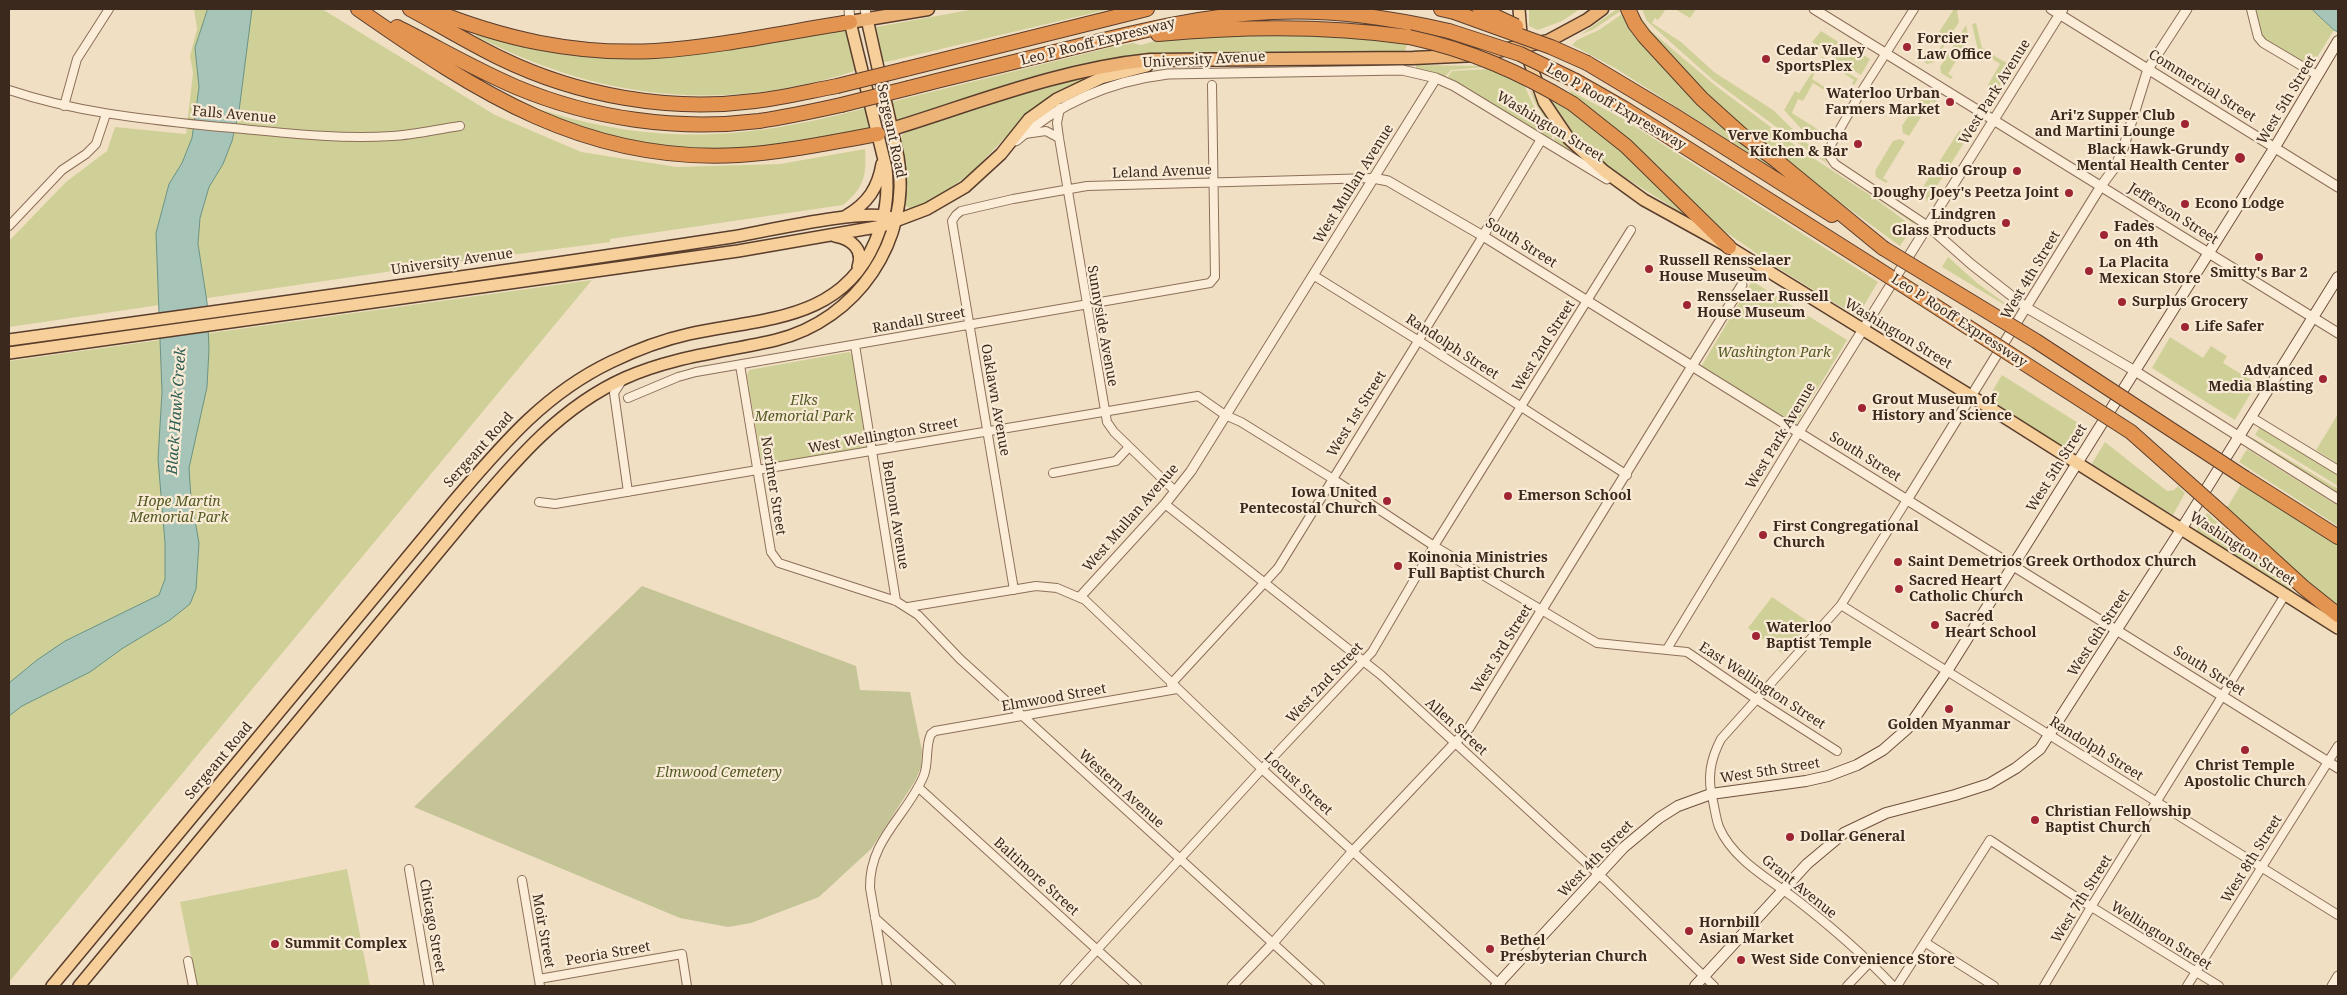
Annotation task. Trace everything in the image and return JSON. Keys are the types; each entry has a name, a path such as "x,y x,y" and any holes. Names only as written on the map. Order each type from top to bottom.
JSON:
{"highway":[{"path":"358,9 395,30 454,75 535,118 583,135 632,148 694,155 737,155 785,151 878,134"},
{"name":"Leo P Rooff Expressway","path":"366,9 395,30 517,87 569,105 655,123 732,123 787,116 841,105 1182,21 1216,16 1291,11 1364,15 1449,31 1520,54 1576,81 1625,109 2131,432 2303,587 2338,615"},
{"name":"Leo P Rooff Expressway","path":"410,9 500,58 574,86 630,99 682,104 764,100 838,86 1147,9"},
{"path":"428,9 466,24 519,40 607,51 679,48 850,15 928,9"},
{"path":"1480,9 1506,20 1551,47"},
{"path":"892,130 1072,73 1097,68 1150,60 1477,56 1548,41 1567,32 1602,9"},
{"path":"1628,9 1635,24 1644,36 1702,100 1742,136 1777,161 1883,248"},
{"name":"Leo P Rooff Expressway","path":"1447,10 1551,47 1587,63 2036,341 2338,537"},
{"path":"1113,38 1203,30 1280,27 1338,29 1409,37 1459,49 1507,67 1572,104 1626,146 1729,247"}],"main road":[{"path":"1519,9 1520,26 1530,70 1544,102 1565,133 1584,155 1644,200"},
{"name":"Sergeant Road","path":"79,986 514,462 565,414 624,378 669,361 776,340 813,325 850,300 872,275 884,254 897,221 900,178 892,130 866,14"},
{"name":"Sergeant Road","path":"52,986 454,501 501,446 533,414 587,374 637,350 690,334 773,320 806,310 833,294 855,274 871,251 883,221 888,191 878,134 850,15"},
{"name":"West 5th Street","path":"1711,794 1806,781 1828,776 1857,765 1883,750 1907,729 1947,671 2338,42"},
{"path":"1001,154 1029,119 1057,99 1084,85 1135,68 1208,60"},
{"path":"878,134 892,130"},
{"name":"University Avenue","path":"9,340 707,241 845,217 897,221 954,195 977,178 1001,154"},
{"path":"845,217 860,208 872,195 880,174 883,158"},
{"name":"Washington Street","path":"1644,200 1729,247 1971,396 2338,628"},
{"name":"University Avenue","path":"9,353 729,252 834,235 883,221"},
{"path":"834,235 848,239 857,247 860,257 855,274"},
{"name":"West 6th Street","path":"1783,891 1819,852 1850,829 1886,813 1989,784 2040,749 2182,528 2338,277"},
{"name":"West 4th Street","path":"1498,985 1634,837 1658,818 1678,806 1711,794"},
{"path":"1695,986 1783,891"}],"street":[{"path":"64,106 77,59 108,9"},
{"name":"Jefferson Street","path":"1814,9 2338,333"},
{"path":"1914,9 1829,148 1828,154 1836,164 1928,226 1971,264 2027,308 2135,371 2338,499"},
{"name":"Commercial Street","path":"2051,9 2062,12 2148,69 2338,186"},
{"name":"West 4th Street","path":"1711,794 1711,763 1721,739 1841,606 2101,186 2115,167 2123,149 2148,69 2186,9"},
{"path":"2251,9 2258,37 2263,43 2317,75"},
{"name":"West Park Avenue","path":"1667,649 1862,330 2062,12"},
{"name":"University Avenue","path":"1001,154 1060,108 1105,87 1136,78 1168,74 1386,70 1415,72 1436,78"},
{"name":"Washington Street","path":"1436,78 1470,95 1541,140 1644,200"},
{"name":"West Mullan Avenue","path":"1080,597 1165,504 1191,471 1436,78"},
{"path":"1212,85 1213,182"},
{"name":"Falls Avenue","path":"9,90 64,106 106,114 278,132 335,136 393,136 460,126"},
{"name":"Sunnyside Avenue","path":"1060,108 1057,123 1059,138 1104,412 1110,428 1175,491"},
{"path":"9,226 62,170 86,154 96,144 106,114"},
{"path":"1024,135 1046,131 1059,138"},
{"name":"West 1st Street","path":"1171,684 1278,568 1541,140"},
{"name":"Leland Avenue","path":"956,215 961,211 1013,199 1087,186 1373,178"},
{"name":"South Street","path":"1373,178 1388,181 1587,300 2338,768"},
{"name":"Randall Street","path":"628,398 678,377 1202,286 1210,283 1215,277 1213,182"},
{"name":"Oaklawn Avenue","path":"956,215 952,221 1014,590"},
{"name":"West 2nd Street","path":"1064,986 1181,860 1262,768 1372,652 1434,546 1631,230"},
{"name":"Randolph Street","path":"1313,275 1419,340 1627,475"},
{"name":"West 3rd Street","path":"1232,986 1273,943 1353,850 1469,728 1627,475 1742,285"},
{"name":"Belmont Avenue","path":"855,345 896,601"},
{"name":"Norimer Street","path":"740,365 772,552 779,563 896,601"},
{"path":"624,378 616,387 614,393 628,492"},
{"name":"West Wellington Street","path":"540,502 555,504 1198,396 1226,415"},
{"name":"East Wellington Street","path":"1226,415 1241,422 1334,479 1434,546 1597,644 1688,652 1756,700 1837,751"},
{"path":"2251,416 2338,470"},
{"path":"1053,473 1116,461 1129,447"},
{"name":"Allen Street","path":"1165,504 1363,661 1599,874 1659,935 1714,986"},
{"path":"896,601 908,607 1046,586 1080,597"},
{"name":"West 7th Street","path":"2044,986 2285,595"},
{"name":"Locust Street","path":"1080,597 1094,606 1171,684 1498,985"},
{"name":"Randolph Street","path":"1841,606 2338,915"},
{"name":"Western Avenue","path":"908,607 946,646 1022,716 1320,986"},
{"name":"Elmwood Street","path":"918,787 926,767 929,738 935,731 1177,689"},
{"name":"West 8th Street","path":"2187,986 2338,746"},
{"path":"887,986 870,888 872,864 896,819 918,787"},
{"name":"Baltimore Street","path":"918,787 1137,986"},
{"name":"Grant Avenue","path":"1711,794 1718,825 1727,842 1771,884 1783,891 1830,928 1893,986"},
{"name":"Wellington Street","path":"1926,943 1990,840 2091,907 2219,986"},
{"name":"Chicago Street","path":"409,869 430,986"},
{"name":"Moir Street","path":"522,880 540,982"},
{"path":"875,918 951,986"},
{"path":"1897,986 1926,943 1994,986"},
{"name":"Peoria Street","path":"540,982 682,954 687,986"},
{"path":"188,960 193,986"},
{"path":"1847,986 1869,963"},
{"path":"2332,986 2338,976"}],"green space":[{"path":"194,9 322,9 495,115 581,152 677,167 780,164 865,149 863,180 856,193 843,205 610,239 610,242 434,265 9,327 9,241 66,182 107,151 115,127 186,134 193,73 190,56 197,29"},
{"path":"975,9 1110,9 886,62 883,61 876,27"},
{"path":"1529,9 1580,9 1562,21 1538,30 1529,26"},
{"path":"1617,9 1622,10 1594,29 1580,35"},
{"path":"1635,9 1651,31 1716,86 1804,152 1873,197 1912,226 1900,246 1744,132 1719,110 1650,34 1641,22"},
{"path":"1642,9 1666,9 1658,20 1655,18 1652,23 1681,42 1714,72 1773,110 1812,148 1810,152 1713,80 1647,21"},
{"path":"1675,9 1696,9 1690,18"},
{"path":"1954,9 1961,9 1957,11 1959,22 1934,62 1927,64 1924,62 1925,60 1933,59 1947,37 1939,32"},
{"path":"2255,9 2312,9 2334,30 2311,67 2263,38"},
{"path":"1622,14 1627,24 1640,38 1790,179 1615,68 1572,45 1577,40 1599,30"},
{"path":"1976,23 1982,48 1992,51 1989,57 1978,50 1972,24"},
{"path":"1966,25 1969,39 1948,74 1953,77 1951,79 1941,73 1940,67"},
{"path":"846,28 858,70 808,84 759,92 711,95 663,94 616,86 569,74 523,58 476,36 477,32 567,53"},
{"path":"1821,31 1840,43 1833,55 1812,42"},
{"path":"1212,34 1344,35 1407,44 1405,51 1167,56 895,122 891,102 1112,47 1133,43 1141,45 1158,40"},
{"path":"1843,43 1870,59 1861,75 1834,58"},
{"path":"1993,55 2012,66 1991,99 1988,85 2000,64 1991,58"},
{"path":"1821,56 1858,79 1854,85 1852,84 1854,80 1824,61"},
{"path":"1416,65 1486,67 1451,70 1445,77 1416,69"},
{"path":"1113,69 1022,120 973,171 948,190 917,208 911,209 905,205 901,138 905,131 1053,82"},
{"path":"1490,69 1524,85 1539,117 1552,136 1551,141 1474,92 1447,78 1452,71"},
{"path":"1813,71 1815,72 1812,79 1842,98 1845,94 1848,95 1842,101 1813,83 1803,101 1798,99 1792,113 1822,132 1816,143 1784,110 1795,91 1799,93"},
{"path":"1529,88 1561,136 1588,163 1554,143 1555,133 1535,103"},
{"path":"1569,90 1623,119 1878,282 1860,312 1856,316 1773,265 1713,223 1574,99"},
{"path":"1927,95 1937,101 1936,104 1931,101 1909,136 1903,133 1902,126 1921,96"},
{"path":"1547,98 1586,121 1614,142 1698,223 1611,169 1569,131"},
{"path":"522,104 568,118 612,127 653,133 694,134 734,133 776,128 866,108 869,131 796,146 707,152 606,138"},
{"path":"1972,128 1927,202 1923,187 1959,131"},
{"path":"1900,139 1905,142 1883,178 1888,181 1886,183 1876,177 1875,171 1893,141"},
{"path":"1814,149 1824,156 1826,162 1914,220 1914,224 1812,153"},
{"path":"1948,257 1977,283 2006,304 1942,267"},
{"name":"Hope Martin Memorial Park","path":"592,280 9,982 9,361"},
{"name":"Washington Park","path":"1752,281 1847,340 1795,426 1701,367"},
{"path":"2170,337 2203,358 2211,346 2227,356 2223,363 2251,380 2250,383 2255,386 2235,420 2152,368"},
{"name":"Elks Memorial Park","path":"849,352 853,356 867,442 866,447 770,464 764,462 761,459 747,376 749,370"},
{"path":"2002,375 2083,426 2066,450 1987,400"},
{"path":"2338,414 2338,464 2316,450"},
{"path":"2261,425 2338,474 2338,486 2255,435"},
{"path":"2253,438 2338,489 2338,493 2256,443"},
{"path":"2105,442 2167,491 2174,490 2178,486 2185,493 2173,515 2091,465"},
{"path":"2247,449 2338,506 2338,526 2239,462"},
{"path":"2245,478 2338,536 2338,615 2223,514"},
{"path":"2207,513 2303,600 2195,533"},
{"name":"Elmwood Cemetery","path":"642,586 856,666 860,690 910,692 922,751 921,767 915,781 871,849 819,897 751,923 728,927 680,918 414,807"},
{"path":"1772,597 1810,623 1783,654 1748,628"},
{"name":"Summit Complex","path":"347,869 370,986 197,986 180,902"}],"water":[{"name":"Black Hawk Creek","path":"208,9 252,9 239,111 232,141 223,164 209,187 200,218 198,244 207,302 209,349 207,387 189,468 191,498 199,543 196,589 190,604 170,620 123,648 90,672 22,706 9,716 9,683 37,660 65,641 159,595 165,579 165,543 158,459 162,392 156,233 169,184 182,163 192,138 199,87 195,48"},
{"path":"2312,9 2338,9 2338,32 2334,30"}],"place":[{"name":"Forcier Law Office","path":"1907,47"},
{"name":"Cedar Valley SportsPlex","path":"1766,59"},
{"name":"Waterloo Urban Farmers Market","path":"1950,102"},
{"name":"Ari'z Supper Club and Martini Lounge","path":"2185,124"},
{"name":"Verve Kombucha Kitchen & Bar","path":"1858,144"},
{"name":"Black Hawk-Grundy Mental Health Center","path":"2240,158"},
{"name":"Radio Group","path":"2017,171"},
{"name":"Doughy Joey's Peetza Joint","path":"2069,193"},
{"name":"Econo Lodge","path":"2185,204"},
{"name":"Lindgren Glass Products","path":"2006,223"},
{"name":"Fades on 4th","path":"2104,235"},
{"name":"Smitty's Bar 2","path":"2259,257"},
{"name":"Russell Rensselaer House Museum","path":"1649,269"},
{"name":"La Placita Mexican Store","path":"2089,271"},
{"name":"Surplus Grocery","path":"2122,302"},
{"name":"Rensselaer Russell House Museum","path":"1687,305"},
{"name":"Life Safer","path":"2185,327"},
{"name":"Advanced Media Blasting","path":"2323,379"},
{"name":"Grout Museum of History and Science","path":"1862,408"},
{"name":"Emerson School","path":"1508,496"},
{"name":"Iowa United Pentecostal Church","path":"1387,501"},
{"name":"First Congregational Church","path":"1763,535"},
{"name":"Saint Demetrios Greek Orthodox Church","path":"1898,562"},
{"name":"Koinonia Ministries Full Baptist Church","path":"1398,566"},
{"name":"Sacred Heart Catholic Church","path":"1899,589"},
{"name":"Sacred Heart School","path":"1935,625"},
{"name":"Waterloo Baptist Temple","path":"1756,636"},
{"name":"Golden Myanmar","path":"1949,709"},
{"name":"Christ Temple Apostolic Church","path":"2245,750"},
{"name":"Christian Fellowship Baptist Church","path":"2035,820"},
{"name":"Dollar General","path":"1790,837"},
{"name":"Hornbill Asian Market","path":"1689,931"},
{"name":"Summit Complex","path":"275,944"},
{"name":"Bethel Presbyterian Church","path":"1490,949"},
{"name":"West Side Convenience Store","path":"1741,960"}]}
